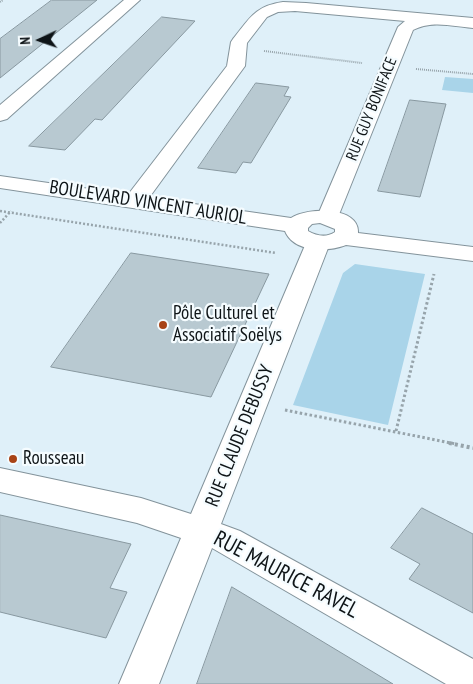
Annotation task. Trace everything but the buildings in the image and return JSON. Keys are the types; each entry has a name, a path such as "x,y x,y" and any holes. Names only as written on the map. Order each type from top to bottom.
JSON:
{"street":[{"path":"0,115 133,0"},
{"path":"135,201 236,66 236,47 262,14 279,7 306,7 473,23"},
{"name":"RUE GUY BONIFACE","path":"324,234 406,27 415,22 432,19"},
{"name":"BOULEVARD VINCENT AURIOL","path":"0,182 135,201 324,234 473,254"},
{"name":"BOULEVARD VINCENT AURIOL","path":"324,234 473,244"},
{"name":"RUE CLAUDE DEBUSSY","path":"138,684 252,404 324,234"},
{"name":"RUE MAURICE RAVEL","path":"0,480 141,511 228,540 473,679"}],"path":[{"path":"236,47 473,74"},
{"path":"0,211 324,234"},
{"path":"0,223 10,212"},
{"path":"396,431 435,270"},
{"path":"252,404 396,431 473,448"}],"shaded area":[{"path":"445,77 473,79 473,93 442,90"},
{"path":"355,264 425,274 388,425 293,405 343,273"}],"place":[{"name":"Pôle Culturel et Associatif Soëlys","path":"163,325"},
{"name":"Rousseau","path":"13,459"}]}
